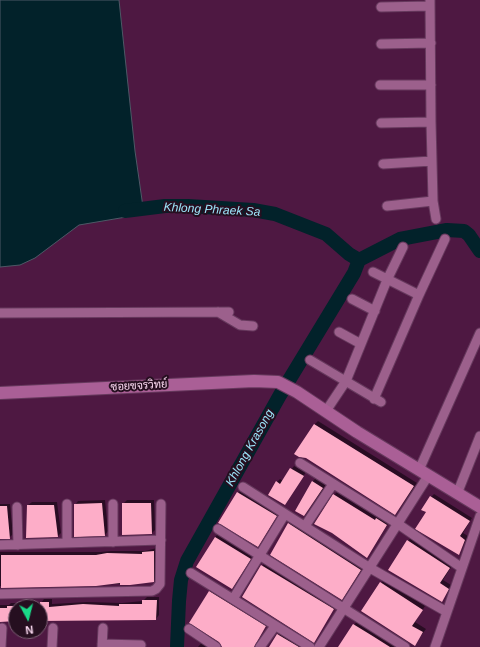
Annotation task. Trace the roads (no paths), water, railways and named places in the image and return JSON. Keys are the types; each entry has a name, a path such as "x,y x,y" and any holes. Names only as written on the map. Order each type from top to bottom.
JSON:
{"street":[{"path":"381,7 430,3 433,201 436,219"},
{"path":"381,44 431,44"},
{"path":"380,85 431,85"},
{"path":"381,123 431,122"},
{"path":"383,164 432,161"},
{"path":"387,206 433,201"},
{"path":"310,360 378,401 419,295 445,240"},
{"path":"403,247 387,280 346,382 326,411 480,507"},
{"path":"373,272 419,295"},
{"path":"352,299 375,311"},
{"path":"218,312 240,325 253,326"},
{"path":"0,313 229,312"},
{"path":"339,332 361,344"},
{"path":"319,647 398,524 424,473 480,333"},
{"name":"ซอยขจรวิทย์","path":"0,393 254,381 278,382 297,392 326,411"},
{"path":"457,494 480,436"},
{"path":"300,463 398,524 462,568"},
{"path":"305,526 333,484"},
{"path":"243,487 370,568 447,612"},
{"path":"66,504 67,543"},
{"path":"113,504 113,542"},
{"path":"0,594 152,591 160,584 161,504"},
{"path":"17,507 18,545"},
{"path":"233,599 285,514"},
{"path":"435,647 480,516"},
{"path":"218,530 404,647"},
{"path":"0,545 161,540"},
{"path":"191,573 310,647"},
{"path":"260,647 275,626"},
{"path":"1,647 2,628"},
{"path":"52,647 53,628"},
{"path":"103,628 102,646 141,645"},
{"path":"189,628 216,647"}],"water":[{"path":"0,0 119,0 135,151 144,214 79,225 35,258 20,265 0,267"}],"waterway":[{"name":"Khlong Phraek Sa","path":"125,211 165,206 188,206 253,210 275,214 326,234 349,254 359,260 400,239 447,230 464,231 469,235 480,251"},
{"name":"Khlong Krasong","path":"177,647 181,580 187,561 280,395 354,273 359,260"}]}
